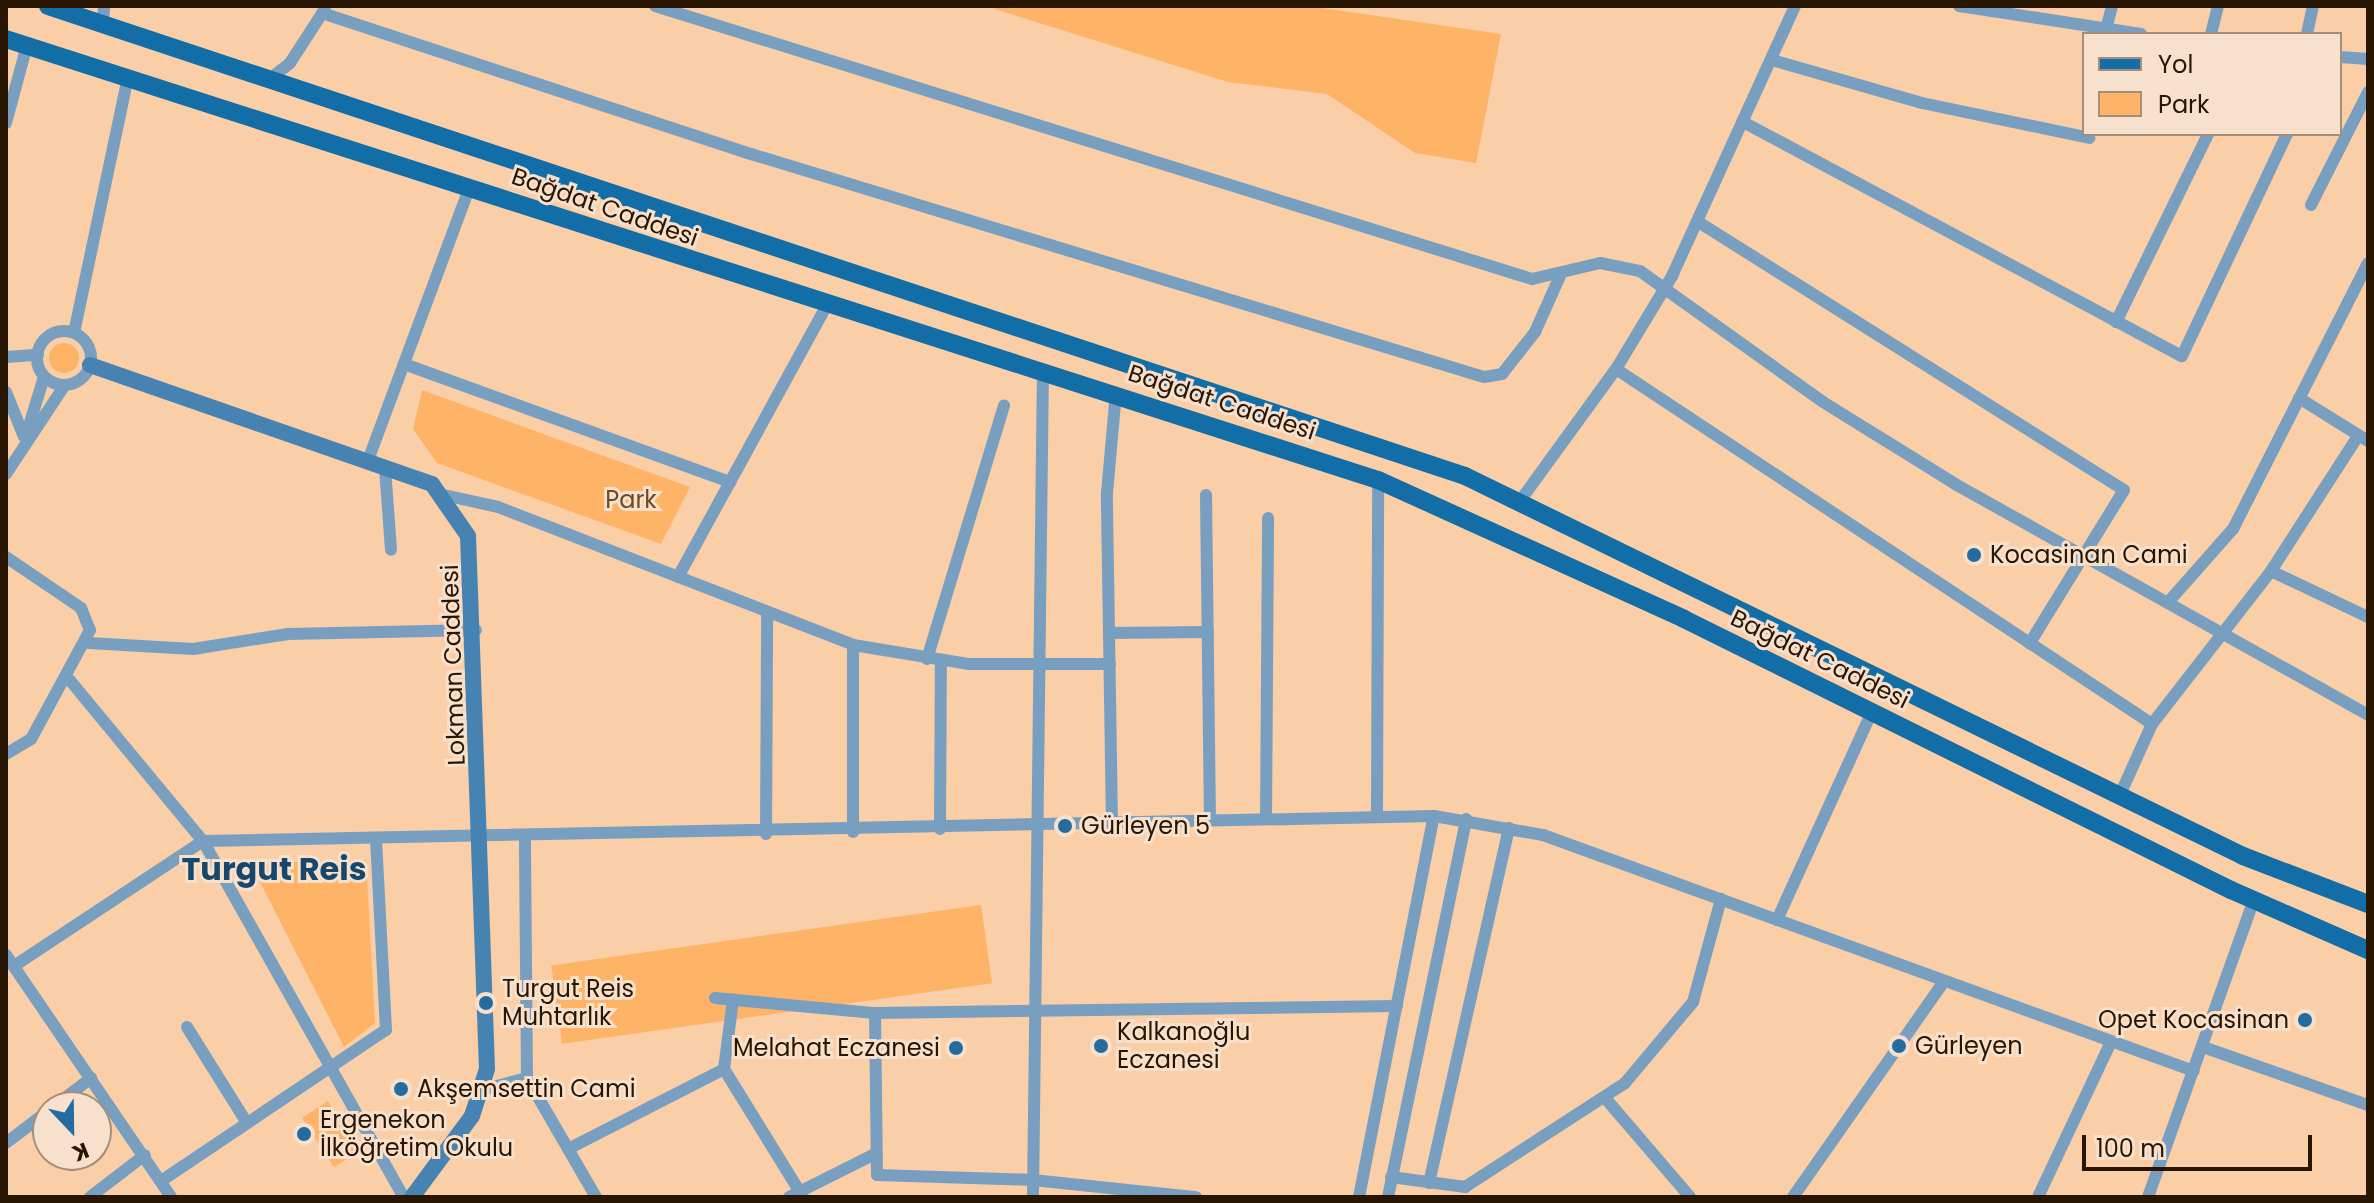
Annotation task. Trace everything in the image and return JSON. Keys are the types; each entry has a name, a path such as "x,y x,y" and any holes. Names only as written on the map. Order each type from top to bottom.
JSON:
{"main road":[{"name":"Bağdat Caddesi","path":"48,6 104,14 271,78 870,282 1147,365 1520,501 2243,856 2368,904"},
{"name":"Bağdat Caddesi","path":"6,39 470,186 827,305 1116,392 1378,480 1872,712 2254,900 2368,950"}],"street":[{"path":"655,6 1532,279 1615,263 1640,271 1659,289 1823,402 2084,560 2171,599 2223,627 2368,715"},
{"path":"1520,501 1616,369 1659,289 1700,223 1795,6"},
{"path":"1959,6 2006,9 2127,32"},
{"path":"2106,29 2112,6"},
{"path":"2212,32 2218,6"},
{"path":"2307,32 2313,6"},
{"path":"271,78 290,63 324,9 736,149 1484,377 1502,374 1535,332 1560,276"},
{"path":"6,123 9,98 27,45"},
{"path":"2342,57 2368,59"},
{"path":"1772,60 1922,103 2089,138"},
{"path":"74,333 128,76"},
{"path":"2311,205 2368,92"},
{"path":"1745,123 2182,356 2286,136"},
{"path":"2116,322 2207,136"},
{"path":"367,463 470,186"},
{"path":"1700,223 2124,490 2084,560 2030,643"},
{"path":"2171,599 2233,529 2368,263"},
{"path":"678,577 827,305"},
{"path":"25,440 44,377 38,355 49,336 74,333 89,346 90,365"},
{"path":"6,357 38,355"},
{"path":"404,364 730,482"},
{"path":"6,474 25,440 65,385 90,365"},
{"path":"90,365 385,468 444,495 498,507 853,645 941,661 1035,667 1110,664"},
{"path":"1616,369 2152,724"},
{"path":"1033,1197 1035,667 1043,371"},
{"path":"44,377 65,385"},
{"path":"6,392 25,440"},
{"path":"1112,824 1107,493 1116,392"},
{"path":"2120,795 2152,724 2223,627 2271,571 2363,438 2299,398"},
{"path":"927,659 1004,405"},
{"path":"385,468 391,550"},
{"path":"1377,817 1378,480"},
{"name":"Lokman Caddesi","path":"444,495 472,552 483,839 482,1090"},
{"path":"1206,495 1210,821"},
{"path":"1266,819 1268,518"},
{"path":"6,557 81,608 89,643 31,739 6,754"},
{"path":"2271,571 2368,617"},
{"path":"766,834 767,612"},
{"path":"89,643 193,649 288,634 476,630"},
{"path":"1109,633 1208,632"},
{"path":"853,645 853,832"},
{"path":"940,829 941,661"},
{"path":"68,678 203,841 404,1197"},
{"path":"1777,920 1872,712"},
{"path":"1359,1197 1434,816"},
{"path":"171,1197 10,961 203,841 766,834 1434,816 1466,819 1509,828 1721,899 1943,983 2194,1071"},
{"path":"1388,1197 1466,819"},
{"path":"1429,1183 1509,828"},
{"path":"525,838 527,1078 596,1197"},
{"path":"161,1181 386,1030 376,839"},
{"path":"1391,1177 1429,1183 1445,1191 1465,1187 1606,1099 1656,1054 1687,1011 1709,962 1721,899"},
{"path":"2148,1197 2254,900"},
{"path":"1793,1197 1943,983"},
{"path":"715,998 875,1013 1397,1006"},
{"path":"733,1000 724,1069 797,1195 877,1153"},
{"path":"875,1013 877,1175 1033,1180 1196,1197"},
{"path":"187,1027 247,1123"},
{"path":"2038,1197 2111,1042"},
{"path":"2203,1047 2368,1105"},
{"path":"568,1149 724,1069"},
{"path":"74,1091 91,1078"},
{"path":"412,1197 482,1090 527,1078"},
{"path":"1606,1099 1690,1197"},
{"path":"6,1143 32,1123"},
{"path":"90,1197 145,1155"}],"green space":[{"path":"985,6 1309,6 1501,34 1476,163 1415,153 1327,94 1228,82"},
{"path":"64,343 74,348 79,358 74,368 64,373 54,368 49,358 54,348"},
{"name":"Park","path":"422,390 690,487 661,544 437,463 413,429"},
{"path":"366,860 375,1023 344,1047 251,864"},
{"path":"981,905 992,983 562,1044 551,965"},
{"path":"328,1101 360,1150 334,1167 302,1118"}],"place":[{"name":"Kocasinan Cami","path":"1974,555"},
{"name":"Gürleyen 5","path":"1065,826"},
{"name":"Turgut Reis Muhtarlık","path":"486,1003"},
{"name":"Opet Kocasinan","path":"2305,1020"},
{"name":"Kalkanoğlu Eczanesi","path":"1101,1046"},
{"name":"Gürleyen","path":"1899,1046"},
{"name":"Melahat Eczanesi","path":"956,1048"},
{"name":"Akşemsettin Cami","path":"401,1089"},
{"name":"Ergenekon İlköğretim Okulu","path":"304,1134"}],"district":[{"name":"Turgut Reis","path":"274,869"}]}
